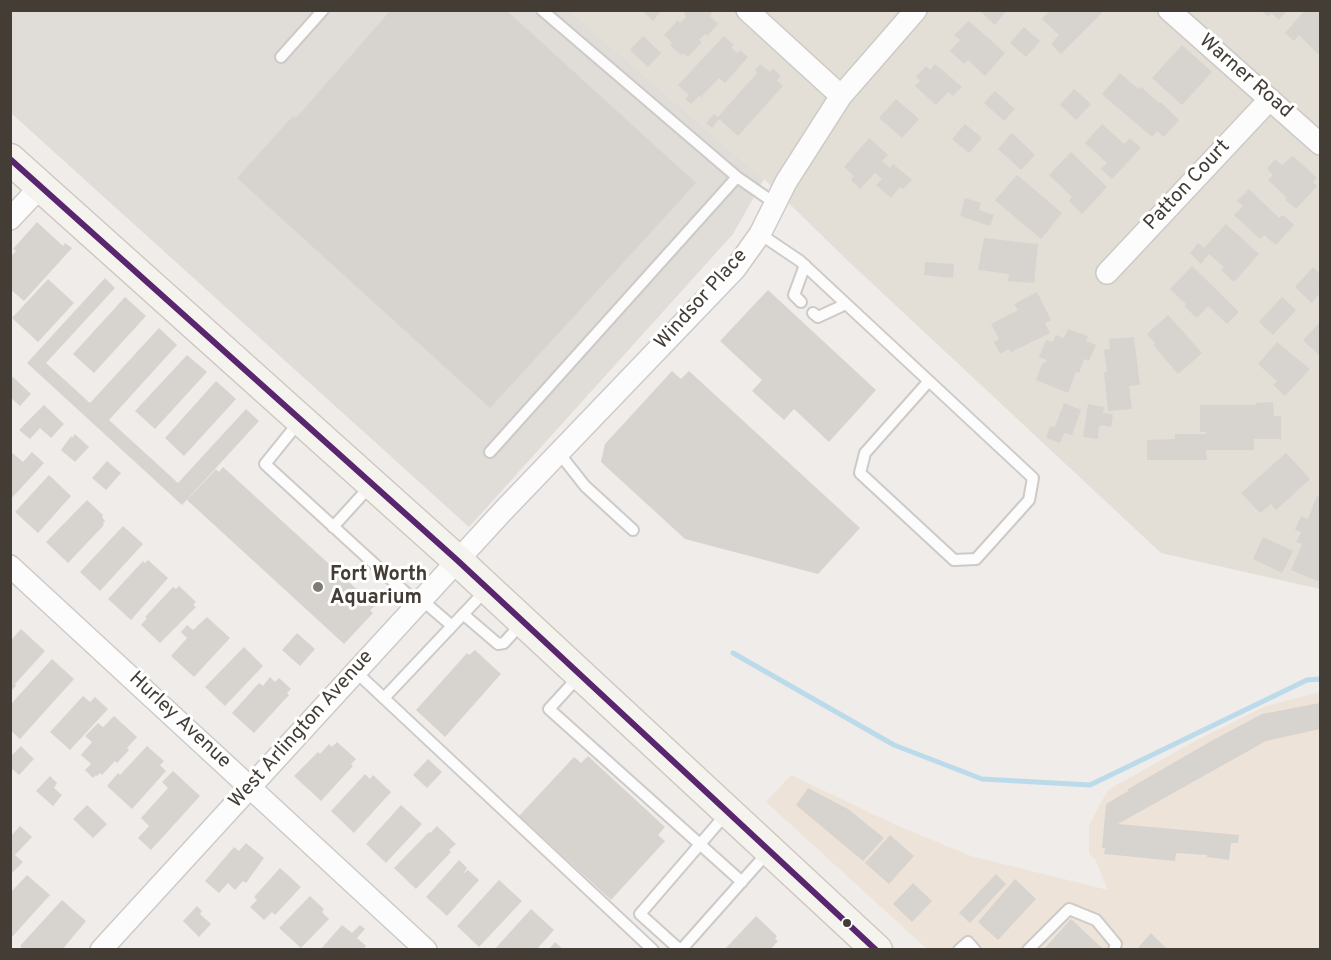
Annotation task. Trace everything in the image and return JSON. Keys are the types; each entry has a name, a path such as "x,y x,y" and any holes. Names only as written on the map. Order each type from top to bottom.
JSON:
{"main road":[{"path":"10,159 457,560 770,850 871,948"}],"street":[{"path":"747,10 841,96"},
{"name":"Windsor Place","path":"503,511 735,269 760,234 786,182 841,96 916,10"},
{"name":"Warner Road","path":"1169,10 1320,144"},
{"name":"Patton Court","path":"1107,273 1270,99"},
{"path":"10,219 41,186"},
{"name":"West Arlington Avenue","path":"101,950 503,511"},
{"name":"Hurley Avenue","path":"10,566 426,950"}],"lane":[{"path":"281,57 323,10"},
{"path":"542,10 737,177 776,204"},
{"path":"490,452 737,177"},
{"path":"760,234 805,265 1033,478 1029,500 976,559 954,560 860,473 865,453 929,381"},
{"path":"801,302 794,295 805,265"},
{"path":"813,313 818,317 846,304"},
{"path":"301,420 265,464 333,527 420,602 452,626"},
{"path":"559,453 585,486 633,530"},
{"path":"333,527 372,484"},
{"path":"384,698 487,588"},
{"path":"463,614 498,644 504,643 523,622"},
{"path":"356,672 654,950"},
{"path":"581,675 549,709 742,882"},
{"path":"729,812 640,914 681,950 770,850"},
{"path":"1028,950 1069,909 1096,920 1116,944 1114,950"},
{"path":"959,950 968,942 975,950"}],"shaded area":[{"path":"11,11 570,11 764,179 733,234 469,527 11,113"},
{"path":"570,11 1320,11 1320,589 1161,553 846,259 764,179"},
{"path":"1320,692 1320,949 927,949 766,802 791,775 896,825 971,856 1108,890 1095,859 1089,854 1089,825 1108,790 1197,740 1266,706"}],"building":[{"path":"391,10 506,10 696,183 490,408 237,178 293,116 296,118"},
{"path":"642,10 662,10 653,21"},
{"path":"687,10 703,10 705,13 709,10 712,14 710,16 718,24 707,36 705,34 699,40 702,42 688,57 683,53 681,55 670,45 672,43 664,35 678,20 680,23 686,17 684,14"},
{"path":"979,10 1007,10 995,25"},
{"path":"1050,10 1099,10 1102,13 1061,54 1051,44 1059,35 1042,19"},
{"path":"1261,10 1288,10 1279,20 1271,13 1268,17"},
{"path":"1305,10 1320,10 1320,51 1318,54 1299,35 1294,41 1285,33"},
{"path":"969,21 1005,53 985,76 968,60 964,64 950,51 960,40 954,35"},
{"path":"1024,27 1040,41 1026,57 1010,43"},
{"path":"643,36 661,53 648,67 630,50"},
{"path":"724,36 734,45 731,48 738,53 740,50 748,57 725,83 719,78 691,104 685,99 689,95 678,85"},
{"path":"1182,45 1212,72 1182,105 1152,78"},
{"path":"760,64 770,72 773,68 781,76 777,81 783,86 738,136 719,119 712,128 706,123 714,114 718,117 757,73 755,70"},
{"path":"935,64 962,87 953,96 948,92 936,105 915,86 920,81 916,77 926,66 930,70"},
{"path":"1120,73 1138,89 1141,87 1159,103 1161,102 1179,120 1164,137 1157,131 1152,137 1102,94"},
{"path":"1074,89 1091,104 1076,120 1060,105"},
{"path":"995,91 1015,109 1004,121 984,103"},
{"path":"896,99 919,119 902,138 879,118"},
{"path":"965,124 982,138 969,153 952,139"},
{"path":"1102,124 1124,144 1130,138 1141,148 1112,179 1101,169 1107,163 1085,143"},
{"path":"1012,133 1035,155 1021,170 998,149"},
{"path":"869,138 888,155 882,161 890,168 893,164 912,180 903,189 900,187 891,198 876,185 882,179 875,173 860,189 851,180 854,176 844,167"},
{"path":"1071,152 1107,187 1082,214 1069,201 1072,197 1049,175"},
{"path":"1293,156 1317,178 1313,182 1317,186 1296,209 1268,180 1273,175 1267,169 1275,159 1282,165"},
{"path":"1017,175 1062,213 1041,239 995,200"},
{"path":"1249,189 1279,218 1283,215 1294,225 1276,245 1264,235 1260,239 1234,215 1243,206 1237,201"},
{"path":"965,198 981,203 979,210 994,215 990,226 960,216"},
{"path":"37,222 63,246 65,243 72,248 24,301 10,289 10,257 16,251 13,249"},
{"path":"1226,224 1259,254 1234,282 1221,270 1224,267 1209,254 1201,264 1190,253 1198,243 1204,248"},
{"path":"984,238 1038,244 1034,283 1008,281 1009,274 978,270"},
{"path":"925,262 954,264 953,278 924,275"},
{"path":"1192,266 1239,312 1227,324 1208,306 1197,318 1170,289"},
{"path":"1313,267 1320,274 1320,293 1312,303 1295,287"},
{"path":"105,278 115,288 46,363 90,403 159,328 177,345 109,420 178,483 246,409 259,421 182,505 27,363"},
{"path":"48,279 74,303 38,342 12,318"},
{"path":"768,290 876,390 829,442 794,409 784,420 752,391 762,380 720,341"},
{"path":"1037,292 1051,320 1045,323 1050,333 1011,352 1009,349 1000,354 994,342 999,339 991,324 1018,310 1014,304"},
{"path":"125,297 146,316 94,373 73,354"},
{"path":"1282,297 1296,310 1273,335 1259,322"},
{"path":"1168,315 1202,353 1178,374 1153,345 1155,343 1147,334"},
{"path":"1320,322 1320,356 1303,340"},
{"path":"1068,329 1088,336 1086,341 1096,345 1089,361 1084,359 1079,373 1076,372 1068,393 1036,380 1043,362 1047,360 1039,357 1046,340 1053,342 1056,335 1064,338"},
{"path":"1134,337 1140,385 1129,386 1132,409 1108,411 1104,350 1110,349 1109,339"},
{"path":"1277,342 1310,369 1285,396 1273,385 1277,381 1258,364"},
{"path":"187,355 207,372 155,429 135,411"},
{"path":"672,371 681,379 689,371 860,528 818,574 685,539 601,462 605,444"},
{"path":"13,377 31,394 20,406 10,397 10,380"},
{"path":"216,381 236,399 184,456 165,438"},
{"path":"1273,402 1274,416 1281,416 1281,439 1254,439 1254,450 1206,450 1207,460 1147,460 1147,440 1175,439 1175,434 1206,434 1206,432 1200,432 1200,405 1256,405 1256,403"},
{"path":"1064,403 1081,410 1072,435 1064,433 1060,443 1046,438 1050,426 1055,427"},
{"path":"1088,404 1104,407 1103,413 1113,414 1111,427 1102,425 1099,427 1098,439 1083,437"},
{"path":"44,405 64,424 51,438 40,428 30,439 19,430"},
{"path":"75,434 89,447 75,462 61,450"},
{"path":"10,451 23,462 32,452 44,463 10,500"},
{"path":"1286,453 1310,479 1276,510 1271,504 1260,513 1241,493"},
{"path":"107,461 121,473 106,490 92,478"},
{"path":"223,467 375,606 370,610 373,613 344,644 187,500 216,469 219,472"},
{"path":"49,475 71,496 38,533 15,512"},
{"path":"1317,496 1320,497 1320,582 1291,570 1302,544 1296,542 1301,532 1295,530 1301,516 1308,519"},
{"path":"87,500 103,515 104,525 68,563 46,542"},
{"path":"123,526 143,544 100,591 80,572"},
{"path":"1263,537 1293,551 1282,573 1253,559"},
{"path":"148,560 168,578 131,620 108,599 143,561 145,563"},
{"path":"179,586 196,602 193,605 196,607 160,643 141,625 147,618 145,617 173,587 176,589"},
{"path":"207,617 230,638 194,677 171,656 187,638 181,632 187,625 193,630"},
{"path":"21,629 45,651 10,692 10,641"},
{"path":"297,633 315,649 300,666 282,650"},
{"path":"244,647 263,666 225,706 205,687"},
{"path":"475,650 501,674 445,737 416,710 467,653 469,655"},
{"path":"52,659 74,679 20,739 10,730 10,705"},
{"path":"270,677 275,682 279,678 291,689 287,693 289,695 254,733 232,713 259,683 263,686"},
{"path":"83,696 90,702 95,697 108,709 70,750 50,732"},
{"path":"1320,703 1320,729 1266,741 1118,824 1239,835 1238,843 1231,843 1229,860 1207,857 1207,855 1176,853 1175,861 1104,854 1105,848 1102,848 1106,804 1128,789 1262,714"},
{"path":"114,716 137,737 117,763 115,761 102,775 100,773 93,778 85,770 91,764 81,755 92,742 85,736 98,723 103,727"},
{"path":"337,742 356,759 351,764 353,766 321,801 294,776 318,752 320,754 329,744 332,747"},
{"path":"21,746 34,759 19,775 10,767 10,757"},
{"path":"147,746 164,761 160,765 166,771 132,809 107,786"},
{"path":"588,756 665,827 658,835 665,841 611,900 519,816 574,757 581,763"},
{"path":"428,759 442,772 427,788 413,775"},
{"path":"173,771 200,796 151,850 138,838 149,826 141,818 168,788 162,782"},
{"path":"365,774 370,779 373,775 391,792 354,833 331,811"},
{"path":"50,776 57,783 54,788 62,795 53,806 36,791"},
{"path":"808,788 848,809 884,838 863,861 796,805"},
{"path":"87,805 107,824 93,838 73,819"},
{"path":"401,805 422,824 386,863 366,844"},
{"path":"20,826 32,837 15,855 23,862 10,875 10,837"},
{"path":"437,826 456,844 416,889 394,868"},
{"path":"890,835 914,856 889,884 865,863"},
{"path":"246,843 264,858 246,883 243,881 235,890 228,883 219,893 205,881 234,847 239,851"},
{"path":"459,860 467,868 463,874 468,870 479,880 447,916 426,897"},
{"path":"280,868 301,887 275,915 272,912 264,920 250,907 257,900 254,897"},
{"path":"996,874 1006,884 970,923 959,913"},
{"path":"27,875 50,895 12,937 10,936 10,893"},
{"path":"1015,879 1036,899 998,940 978,922"},
{"path":"499,880 522,901 479,947 457,926"},
{"path":"913,883 932,901 912,922 893,904"},
{"path":"310,896 324,909 322,912 329,919 301,948 279,928"},
{"path":"62,900 86,921 62,950 24,950 20,946"},
{"path":"197,906 202,911 200,914 211,924 199,937 183,921"},
{"path":"531,909 554,930 536,950 494,950"},
{"path":"756,916 777,936 775,939 778,941 770,950 724,950"},
{"path":"1071,919 1104,950 1043,950"},
{"path":"342,925 352,933 360,925 365,929 357,938 366,946 363,950 320,950"},
{"path":"1151,933 1168,950 1136,950"},
{"path":"555,942 564,950 548,950"}],"waterway":[{"path":"733,653 894,745 982,779 1090,785 1307,680 1320,679"}],"transit line":[{"path":"10,159 457,560 876,950"}],"place":[{"name":"Fort Worth Aquarium","path":"318,587"}]}
